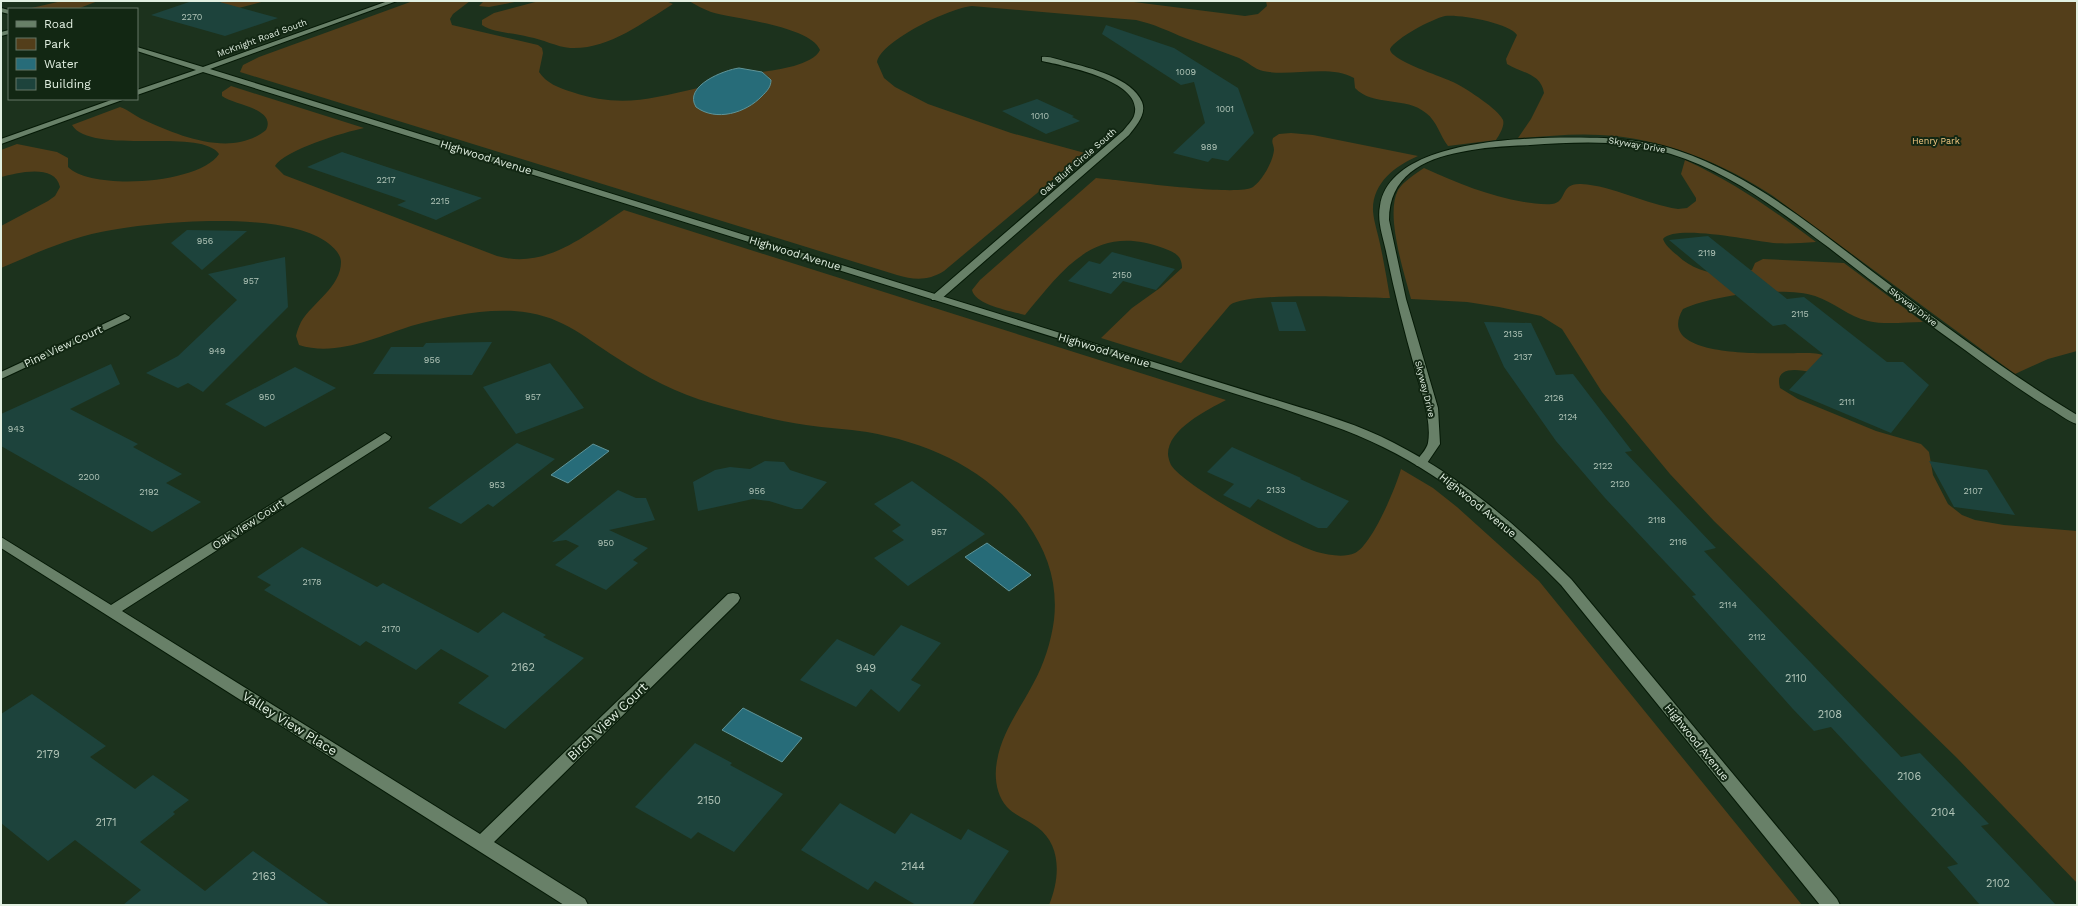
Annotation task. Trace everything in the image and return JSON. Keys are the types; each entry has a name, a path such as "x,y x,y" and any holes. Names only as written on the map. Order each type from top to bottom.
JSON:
{"street":[{"name":"McKnight Road South","path":"138,93 394,1"},
{"name":"Highwood Avenue","path":"138,49 1336,423 1390,446 1421,463 1452,483 1482,506 1566,582 1831,905"},
{"name":"Oak Bluff Circle South","path":"936,298 1126,133 1137,119 1139,112 1138,103 1133,94 1124,86 1096,72 1045,58"},
{"path":"1,142 118,100"},
{"name":"Skyway Drive","path":"1421,463 1434,444 1432,408 1401,300 1384,220 1383,212 1385,198 1397,178 1415,165 1432,157 1452,151 1491,145 1545,141 1599,139 1634,143 1688,157 1732,177 1796,219 2004,374 2077,420"},
{"name":"Pine View Court","path":"1,376 126,317"},
{"name":"Oak View Court","path":"112,611 384,437"},
{"name":"Valley View Place","path":"1,542 579,905"},
{"name":"Birch View Court","path":"481,844 733,598"}],"green space":[{"path":"62,1 98,1 80,8 31,8"},
{"path":"222,1 265,1 235,9 219,5"},
{"name":"Henry Park","path":"413,1 470,1 453,14 450,19 452,25 538,45 542,48 543,53 539,72 553,85 589,97 620,101 665,96 698,88 695,92 769,77 762,72 803,63 816,55 820,50 813,42 802,35 787,29 711,12 689,1 1126,1 1245,16 1258,14 1267,6 1266,1 2077,1 2077,351 2048,359 2015,374 1773,196 1733,173 1690,154 1646,141 1623,137 1579,134 1518,138 1531,119 1544,93 1542,86 1535,77 1507,64 1506,59 1517,35 1505,27 1484,20 1461,16 1445,16 1415,30 1399,40 1390,49 1392,54 1408,64 1457,84 1489,105 1503,120 1502,128 1496,140 1448,146 1436,124 1426,113 1409,105 1371,98 1362,94 1355,88 1354,78 1344,74 1322,71 1285,73 1263,71 1239,58 1136,20 972,6 949,12 918,26 891,44 882,53 877,62 884,78 895,87 928,104 1011,133 1085,153 944,271 932,277 915,279 897,275 240,72 243,65 259,57"},
{"path":"484,1 520,1 489,7 479,6"},
{"path":"539,1 666,1 673,4 624,34 598,45 584,47 570,48 555,45 534,38 492,30 482,25 482,20 494,13"},
{"path":"231,86 364,128 316,142 290,154 275,166 284,175 497,256 515,259 532,258 548,254 564,248 580,239 624,210 1226,400 1190,421 1174,436 1168,454 1171,465 1180,475 1196,487 1239,514 1285,538 1317,552 1341,556 1351,555 1362,548 1376,528 1394,489 1401,469 1433,488 1457,507 1539,581 1802,905 1049,905 1053,895 1057,874 1055,853 1051,843 1045,834 1037,827 1013,813 1003,802 998,791 996,773 999,750 1007,730 1037,676 1049,645 1055,607 1053,581 1046,557 1027,523 1012,504 995,488 976,474 956,462 913,443 867,432 782,421 746,413 686,395 628,365 569,327 544,316 530,313 514,311 475,312 411,326 370,340 342,347 327,349 299,345 296,336 301,322 331,287 340,271 341,259 328,243 308,233 281,226 251,222 218,221 153,224 124,228 88,235 50,247 1,268 1,226 48,201 55,196 60,187 57,180 51,175 43,172 25,172 1,177 1,150 17,144 57,152 68,158 68,167 81,175 99,179 145,181 169,178 191,172 208,164 219,154 208,146 191,142 122,141 100,139 83,134 72,125 120,107 158,126 189,138 205,142 238,142 252,138 266,130 268,123 260,112 222,96 222,92"},
{"path":"1291,133 1313,135 1418,156 1393,170 1386,177 1376,192 1374,201 1373,211 1390,298 1306,296 1259,298 1241,301 1230,305 1181,363 1101,338 1132,308 1160,288 1182,268 1179,257 1171,251 1163,248 1139,242 1118,241 1100,246 1083,254 1053,281 1025,315 994,307 980,300 972,290 980,280 1096,178 1178,187 1243,190 1257,184 1267,170 1274,150 1272,141 1273,138 1279,134"},
{"path":"1685,160 1753,197 1816,242 1773,243 1698,233 1671,235 1663,239 1669,248 1685,262 1694,267 1712,273 1722,274 1752,270 1755,263 1763,259 1844,263 1923,322 1888,323 1868,321 1854,316 1815,296 1802,293 1767,292 1729,296 1696,304 1683,309 1678,326 1686,339 1703,346 1726,351 1751,353 1813,353 1833,358 1828,376 1804,371 1788,371 1782,373 1779,379 1780,388 1798,399 1876,431 1921,444 1929,452 1933,475 1948,504 1962,515 1975,520 2004,525 2077,531 2077,883 1957,758 1714,521 1670,474 1602,392 1562,329 1541,316 1499,307 1467,302 1411,299 1397,244 1394,214 1395,201 1400,187 1424,168 1473,188 1524,202 1545,204 1557,203 1569,186 1581,184 1593,185 1617,191 1666,207 1678,209 1687,208 1696,201 1696,198 1681,174"}],"water":[{"path":"739,68 762,72 771,80 767,91 748,107 730,114 712,114 704,112 696,107 694,99 695,92 700,86 715,76 732,69"},
{"path":"593,444 609,451 568,483 551,475"},
{"path":"987,543 1031,575 1009,591 965,557"},
{"path":"743,708 802,738 782,762 722,730"}],"building":[{"path":"192,1 216,1 278,18 225,36 151,15"},
{"path":"1106,25 1174,48 1238,88 1254,133 1228,161 1212,158 1208,162 1173,153 1205,123 1194,82 1181,85 1102,34"},
{"path":"1037,99 1074,116 1072,117 1080,121 1046,134 1002,111"},
{"path":"342,152 482,198 436,220 397,205 406,201 307,167"},
{"path":"187,230 247,231 202,270 171,243"},
{"path":"1708,236 1787,299 1804,297 1887,362 1903,362 1929,385 1891,433 1789,390 1823,354 1785,324 1773,326 1669,240"},
{"path":"1112,252 1175,269 1156,290 1123,281 1111,294 1068,281 1089,261 1100,264"},
{"path":"285,257 288,307 203,392 188,383 178,388 146,373 178,356 237,300 208,274"},
{"path":"1271,302 1296,302 1306,331 1279,331"},
{"path":"1484,322 1531,323 1556,375 1573,374 1632,451 1625,452 1716,548 1704,551 1901,757 1920,753 1989,824 1981,826 2056,905 1980,905 1947,867 1958,864 1831,727 1814,731 1792,708 1692,596 1696,595 1605,498 1556,441 1504,367"},
{"path":"492,342 472,375 373,374 391,347 423,347 426,343"},
{"path":"550,363 584,408 516,434 483,387"},
{"path":"111,364 120,384 70,409 138,444 133,447 182,474 166,483 201,502 152,532 1,446 1,414"},
{"path":"295,367 336,388 265,427 225,404"},
{"path":"517,443 555,459 493,507 488,504 461,524 428,508"},
{"path":"1232,447 1349,501 1327,528 1318,528 1258,499 1250,508 1223,495 1234,484 1207,472"},
{"path":"765,461 784,462 790,470 827,482 802,509 795,509 769,501 753,499 698,511 693,482 715,470 730,467 750,469"},
{"path":"1929,461 1987,470 2015,515 1954,507"},
{"path":"912,481 985,534 908,586 874,558 904,540 892,531 901,525 874,504"},
{"path":"618,490 636,498 646,498 655,520 609,530 648,548 633,560 638,563 606,590 555,565 579,546 566,540 552,542"},
{"path":"302,547 377,587 383,583 478,633 503,612 546,635 543,637 584,658 505,729 458,703 489,676 441,649 416,670 366,641 360,646 264,590 271,585 257,577"},
{"path":"901,625 941,643 911,680 921,685 899,712 871,689 856,707 800,680 837,639 874,656"},
{"path":"32,694 106,746 90,757 135,789 153,775 189,800 173,812 175,814 140,842 205,891 253,851 330,905 123,905 141,890 75,840 48,861 1,823 1,714"},
{"path":"695,743 732,763 730,765 783,794 734,852 698,832 691,839 635,807"},
{"path":"840,803 895,834 911,813 961,840 968,829 1009,851 972,905 916,905 875,881 868,890 801,850"}]}
